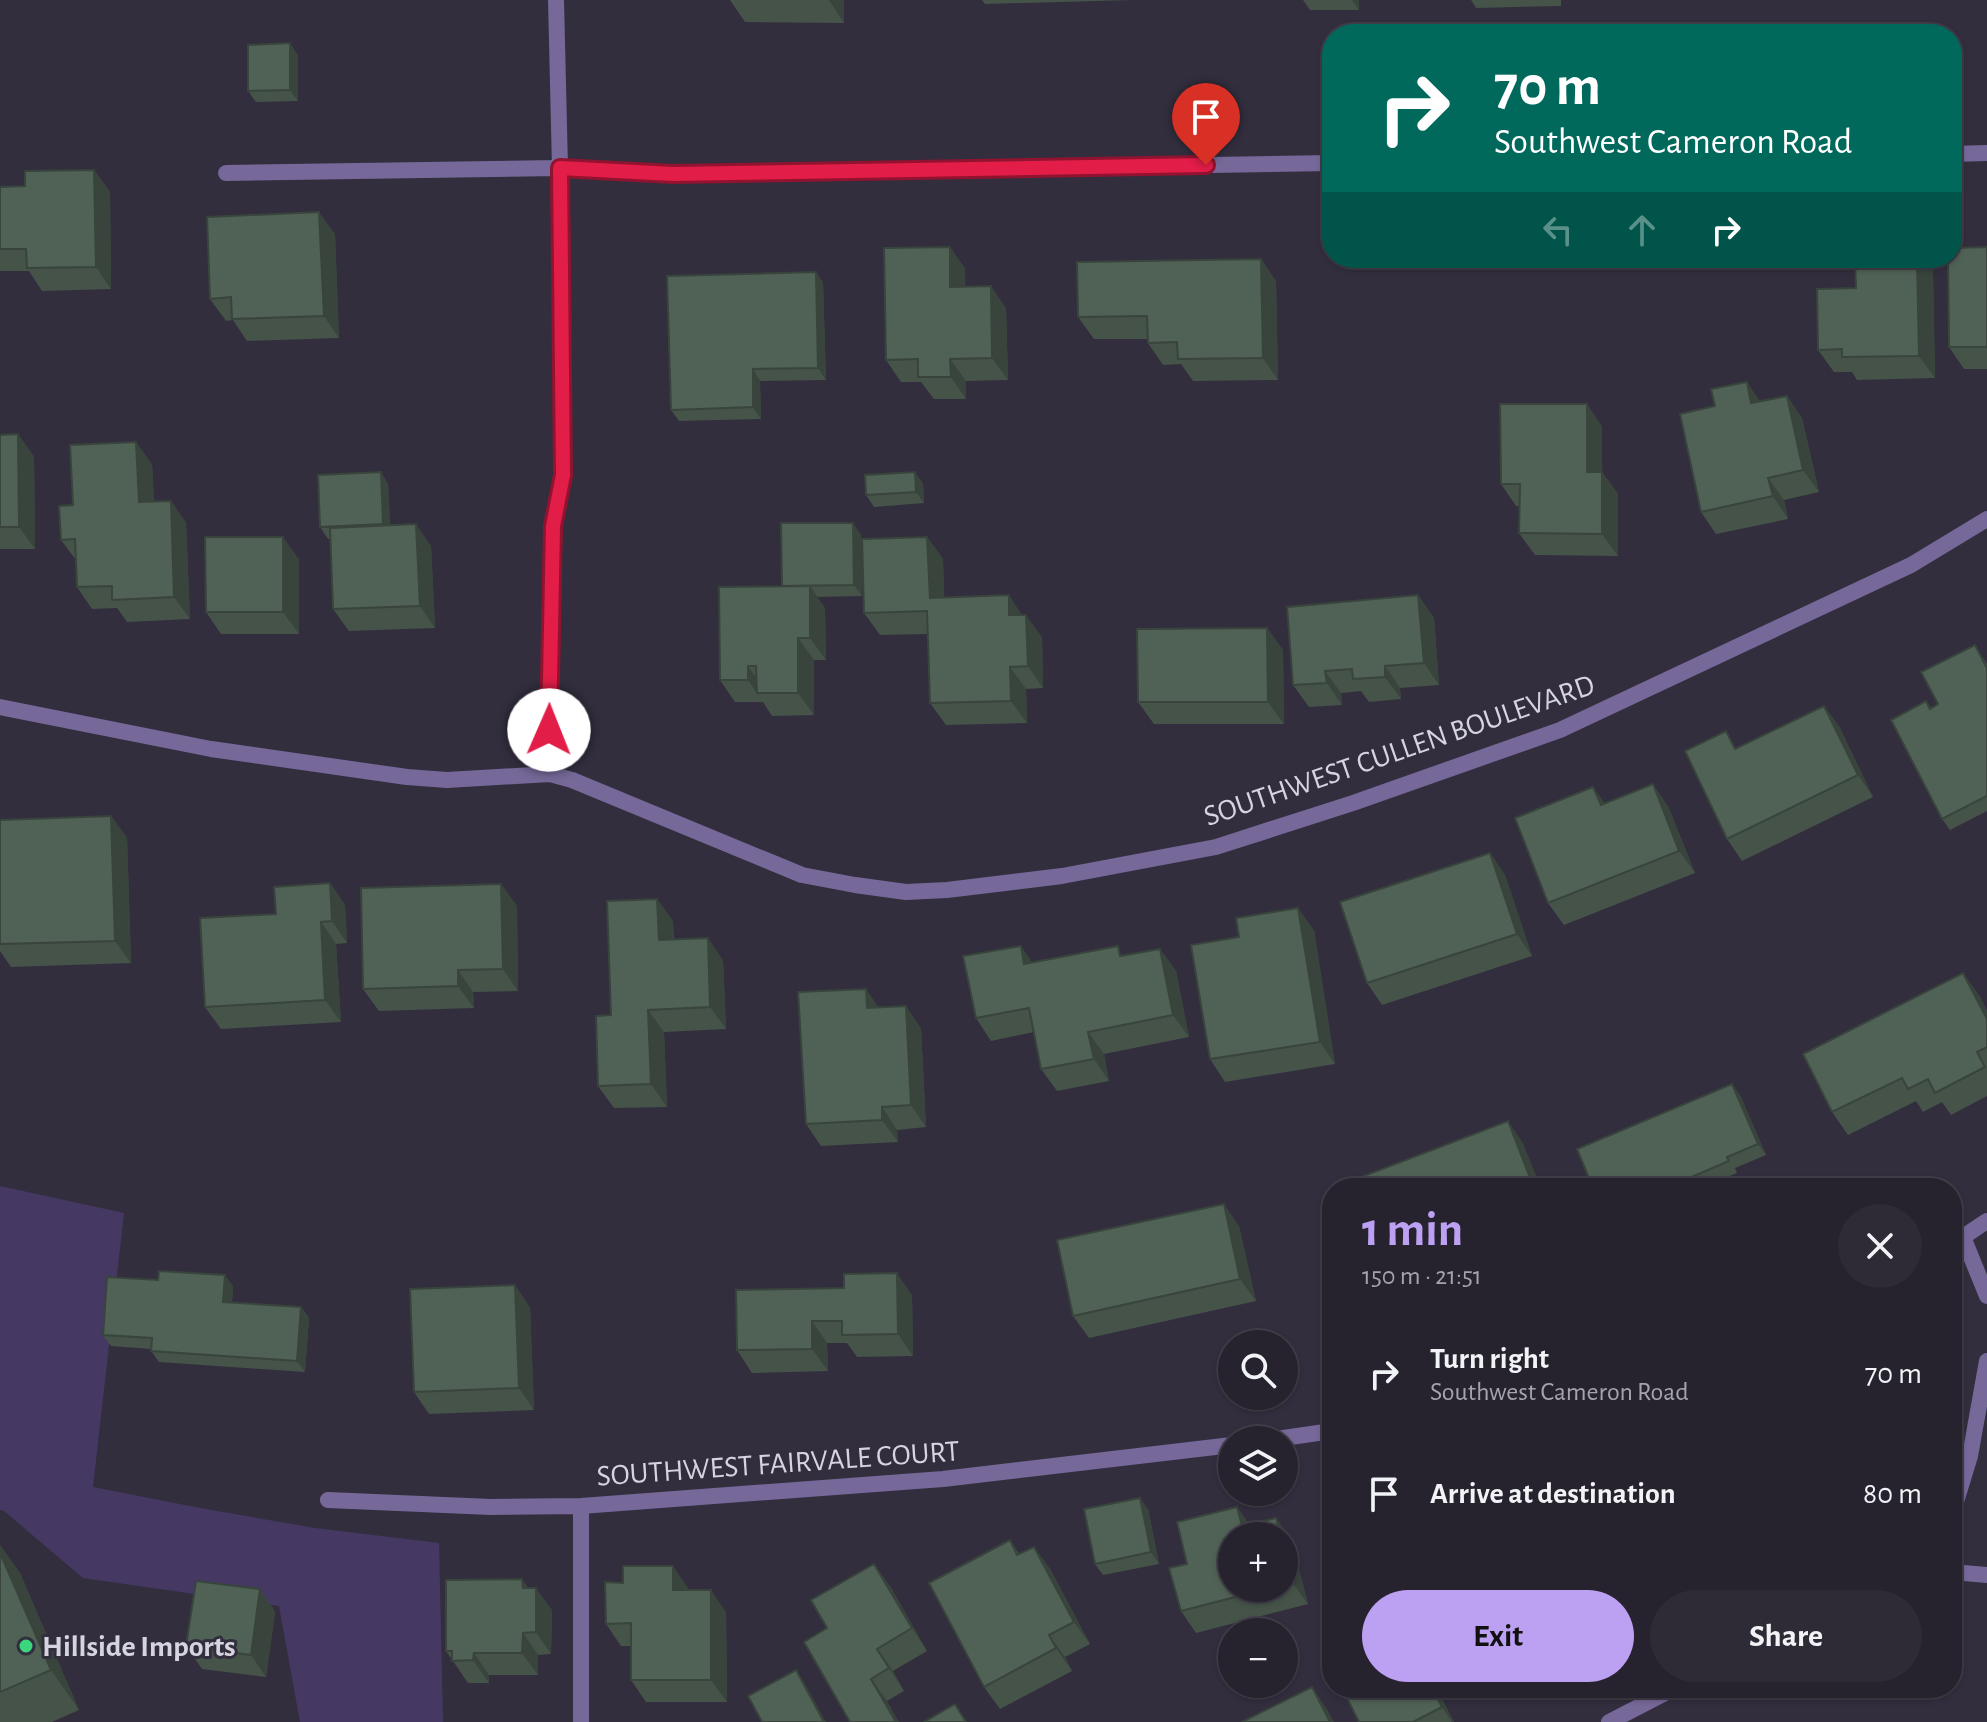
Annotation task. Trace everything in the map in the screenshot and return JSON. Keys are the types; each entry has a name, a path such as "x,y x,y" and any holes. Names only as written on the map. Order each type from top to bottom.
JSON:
{"street":[{"path":"550,774 548,739 553,526 563,475 556,0"},
{"path":"1962,154 1987,153"},
{"path":"226,173 560,168 673,174 1322,163"},
{"name":"SOUTHWEST CULLEN BOULEVARD","path":"0,707 211,749 407,777 447,780 550,774 572,780 802,875 906,892 947,890 1062,876 1216,847 1353,803 1560,730 1911,565 1987,519"},
{"path":"1962,1236 1987,1221"},
{"path":"1962,1248 1987,1296"},
{"path":"1962,1482 1970,1456 1987,1361"},
{"path":"1298,1436 1322,1432"},
{"name":"SOUTHWEST FAIRVALE COURT","path":"328,1500 491,1507 581,1506 943,1479 1218,1447"},
{"path":"581,1506 581,1722"},
{"path":"1962,1573 1987,1575"},
{"path":"1609,1722 1656,1698"}],"shaded area":[{"path":"0,1186 124,1213 93,1487 315,1528 439,1543 443,1722 300,1722 279,1606 83,1578 0,1510"}],"building":[{"path":"290,43 290,90 248,91 248,45"},
{"path":"94,170 96,267 27,268 26,249 0,249 0,187 25,186 25,171"},
{"path":"319,212 324,316 232,319 231,297 210,299 207,217"},
{"path":"950,247 950,287 991,286 992,358 950,359 951,377 918,377 918,359 886,360 884,248"},
{"path":"1987,247 1987,347 1949,347 1948,268 1962,268 1962,248"},
{"path":"1261,259 1263,358 1178,359 1177,342 1148,343 1147,316 1078,317 1077,262"},
{"path":"1855,268 1917,268 1919,356 1842,357 1842,349 1818,350 1817,289 1856,288"},
{"path":"816,272 818,368 753,369 753,407 671,410 667,276"},
{"path":"1747,382 1751,403 1787,396 1803,470 1768,478 1773,496 1701,512 1680,414 1715,406 1711,389"},
{"path":"1500,404 1587,404 1587,472 1602,472 1602,534 1519,533 1520,484 1501,484"},
{"path":"18,434 19,527 0,527 0,435"},
{"path":"136,442 139,502 171,501 174,597 112,600 112,586 77,587 75,539 61,540 59,506 73,505 70,445"},
{"path":"381,472 383,524 320,527 318,475"},
{"path":"915,472 916,492 866,495 865,475"},
{"path":"781,523 853,523 854,585 782,586"},
{"path":"416,524 420,606 333,609 330,528"},
{"path":"205,537 283,537 283,612 206,612"},
{"path":"927,537 930,598 1009,595 1009,615 1026,615 1028,666 1010,667 1011,701 930,703 927,611 864,613 862,539"},
{"path":"810,586 810,638 798,638 798,693 757,693 756,666 748,666 748,680 720,680 719,587"},
{"path":"1418,595 1424,663 1385,666 1385,677 1353,679 1352,669 1325,671 1327,683 1293,685 1287,607"},
{"path":"1267,628 1268,702 1138,702 1137,629"},
{"path":"1975,645 1987,668 1987,796 1942,819 1891,720 1926,701 1930,709 1938,704 1921,672"},
{"path":"1824,706 1858,775 1727,839 1685,751 1726,731 1735,749"},
{"path":"1653,784 1679,851 1548,903 1515,818 1593,787 1601,805"},
{"path":"111,816 115,941 0,944 0,820"},
{"path":"1490,853 1517,934 1367,983 1340,902"},
{"path":"330,883 332,921 321,922 325,1000 205,1007 200,918 276,914 274,887"},
{"path":"501,884 503,969 458,970 458,986 363,989 361,888"},
{"path":"657,899 659,940 708,938 710,1007 648,1010 651,1084 598,1086 596,1016 611,1015 607,901"},
{"path":"1298,908 1320,1042 1210,1059 1191,945 1239,937 1236,918"},
{"path":"1021,946 1024,964 1118,946 1120,956 1160,949 1173,1015 1088,1032 1094,1059 1041,1069 1029,1008 976,1018 963,956"},
{"path":"1963,973 1987,1019 1987,1047 1977,1052 1985,1067 1935,1093 1928,1079 1908,1089 1902,1078 1832,1112 1803,1054"},
{"path":"866,989 867,1008 906,1006 911,1105 882,1107 882,1120 806,1124 798,992"},
{"path":"1732,1084 1758,1144 1689,1178 1589,1178 1577,1149"},
{"path":"1508,1121 1530,1178 1359,1178"},
{"path":"1224,1204 1240,1279 1073,1316 1057,1240"},
{"path":"159,1271 225,1275 223,1302 301,1307 297,1361 151,1351 152,1338 103,1335 107,1277 158,1280"},
{"path":"897,1273 898,1334 842,1335 842,1321 812,1321 812,1349 737,1350 736,1290 844,1288 844,1274"},
{"path":"515,1285 519,1388 414,1392 410,1289"},
{"path":"1140,1498 1151,1552 1095,1564 1084,1509"},
{"path":"1237,1507 1241,1522 1218,1522 1218,1601 1181,1611 1169,1568 1187,1564 1177,1522"},
{"path":"1010,1540 1017,1555 1034,1547 1074,1622 1049,1635 1056,1648 984,1687 929,1583"},
{"path":"0,1553 51,1670 0,1692"},
{"path":"874,1564 912,1628 877,1649 889,1668 871,1679 896,1722 850,1722 804,1642 827,1628 811,1600"},
{"path":"623,1566 673,1566 673,1590 711,1590 711,1680 631,1680 631,1623 606,1624 605,1582 623,1583"},
{"path":"522,1579 523,1588 536,1588 536,1632 523,1633 522,1653 474,1653 473,1660 452,1661 452,1651 446,1651 446,1580"},
{"path":"196,1581 260,1589 251,1655 186,1646"},
{"path":"796,1670 824,1722 762,1722 748,1696"},
{"path":"1312,1687 1330,1722 1242,1722 1290,1698 1298,1698 1298,1694"},
{"path":"1347,1698 1437,1698 1442,1707 1413,1722 1359,1722"},
{"path":"955,1704 966,1722 924,1722"}],"place":[{"name":"Hillside Imports","path":"26,1646"}],"route":[{"path":"549,730 553,526 563,484 560,168 673,174 1206,165"}]}
